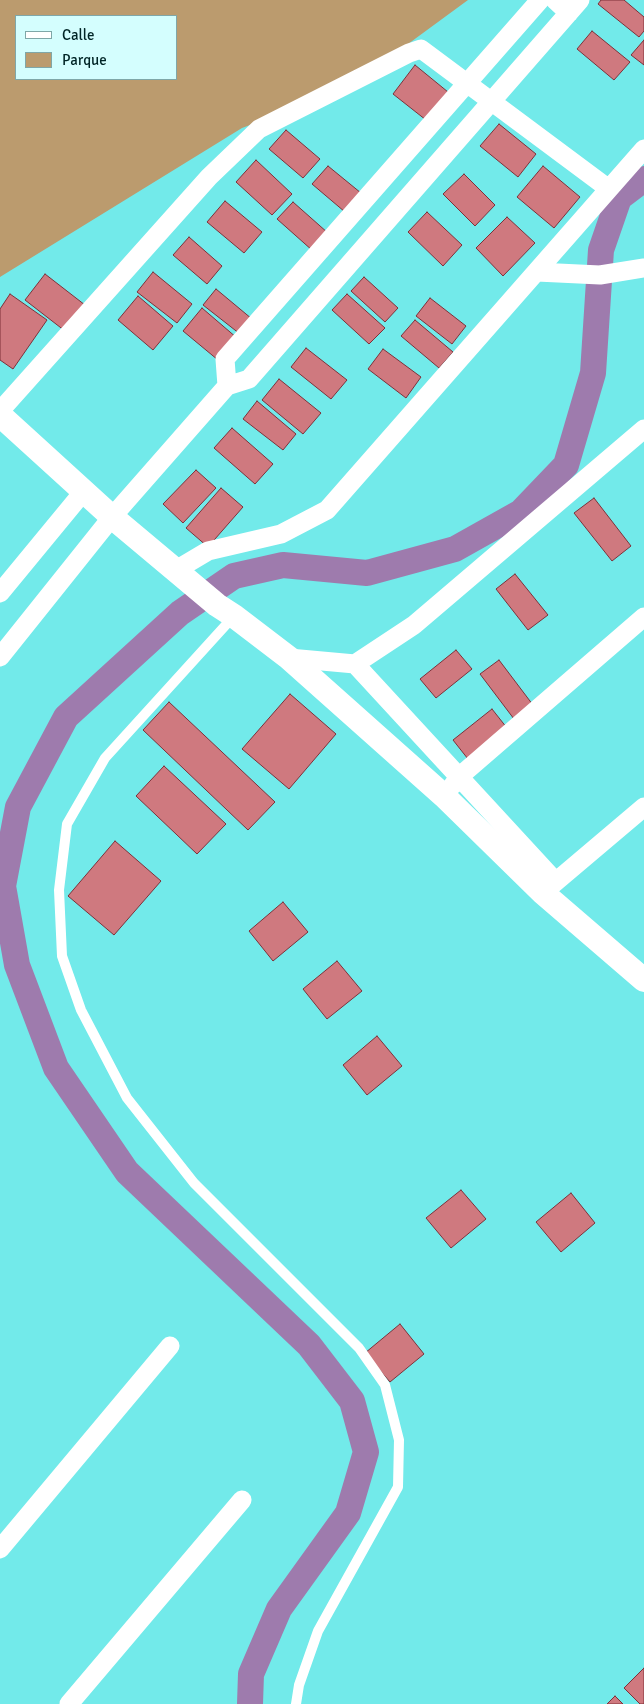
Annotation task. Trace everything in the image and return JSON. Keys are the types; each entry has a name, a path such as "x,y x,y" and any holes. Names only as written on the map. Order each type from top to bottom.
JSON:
{"street":[{"path":"227,386 225,360 540,0"},
{"path":"0,657 112,517 227,386 249,379 575,6 555,0"},
{"path":"0,410 210,177 259,129 409,53 421,50 609,189"},
{"path":"180,573 208,551 281,534 327,510 644,149"},
{"path":"310,263 334,282"},
{"path":"537,272 600,275 644,268"},
{"path":"0,415 112,517 225,610 289,658 549,887 644,980"},
{"path":"289,658 355,664 414,626 644,429"},
{"path":"0,593 84,491"},
{"path":"444,796 460,776 644,617"},
{"path":"355,664 460,776 549,887"},
{"path":"549,887 644,806"},
{"path":"0,1549 170,1346"},
{"path":"69,1704 242,1500"}],"lane":[{"path":"225,610 105,758 66,824 59,890 62,956 81,1010 127,1098 194,1183 359,1348 385,1385 400,1440 398,1487 318,1631 299,1685 296,1704"}],"green space":[{"path":"0,0 468,0 408,44 285,112 242,128 0,277"}],"building":[{"path":"601,0 624,0 644,17 644,31 639,37 598,4"},
{"path":"592,31 630,62 614,80 577,49"},
{"path":"644,40 644,65 631,55"},
{"path":"415,65 448,92 426,120 393,94"},
{"path":"499,124 536,154 518,177 480,146"},
{"path":"286,130 320,159 303,178 269,149"},
{"path":"256,160 292,194 272,215 236,182"},
{"path":"328,166 361,193 345,212 312,184"},
{"path":"543,166 580,197 554,228 517,197"},
{"path":"464,174 495,205 475,226 443,194"},
{"path":"225,201 262,232 244,253 207,222"},
{"path":"293,202 328,233 313,251 277,219"},
{"path":"427,212 462,245 443,266 408,232"},
{"path":"507,217 535,243 503,276 476,248"},
{"path":"189,237 222,266 207,284 173,255"},
{"path":"153,272 192,304 177,323 137,292"},
{"path":"45,274 85,305 65,331 25,300"},
{"path":"364,277 398,308 385,322 351,291"},
{"path":"216,289 252,319 240,334 203,305"},
{"path":"10,294 47,320 13,369 0,360 0,309"},
{"path":"347,294 385,328 369,344 332,310"},
{"path":"138,296 173,326 153,350 118,320"},
{"path":"430,298 466,326 452,344 416,316"},
{"path":"202,308 237,338 218,360 183,331"},
{"path":"415,320 453,352 439,368 401,336"},
{"path":"306,348 347,380 331,399 291,367"},
{"path":"383,349 421,377 406,398 368,369"},
{"path":"279,379 321,413 303,434 262,400"},
{"path":"257,401 296,434 283,450 243,419"},
{"path":"232,428 273,464 255,484 214,448"},
{"path":"196,470 216,488 183,523 163,504"},
{"path":"221,488 243,507 208,547 186,528"},
{"path":"594,498 631,546 612,561 574,513"},
{"path":"515,574 548,615 528,630 496,589"},
{"path":"456,650 472,669 436,698 420,679"},
{"path":"499,660 533,705 514,719 480,674"},
{"path":"290,694 336,734 289,789 242,749"},
{"path":"169,702 275,802 248,830 143,730"},
{"path":"492,709 507,728 468,759 453,740"},
{"path":"164,766 226,824 197,854 136,796"},
{"path":"115,841 161,881 114,935 68,896"},
{"path":"283,902 308,932 273,961 249,931"},
{"path":"337,961 362,991 327,1019 303,989"},
{"path":"377,1036 402,1066 367,1095 343,1065"},
{"path":"461,1190 486,1219 451,1248 426,1218"},
{"path":"571,1193 595,1223 561,1252 536,1222"},
{"path":"400,1324 424,1354 390,1382 365,1353"},
{"path":"644,1668 644,1704 640,1704 624,1688"},
{"path":"615,1696 623,1704 607,1704"}],"waterway":[{"path":"250,1704 251,1674 279,1609 348,1513 366,1452 352,1401 309,1345 127,1172 56,1068 17,965 3,886 18,807 66,717 180,613 234,576 283,565 367,573 455,549 521,512 566,465 593,373 601,250 619,198 644,179"}]}
